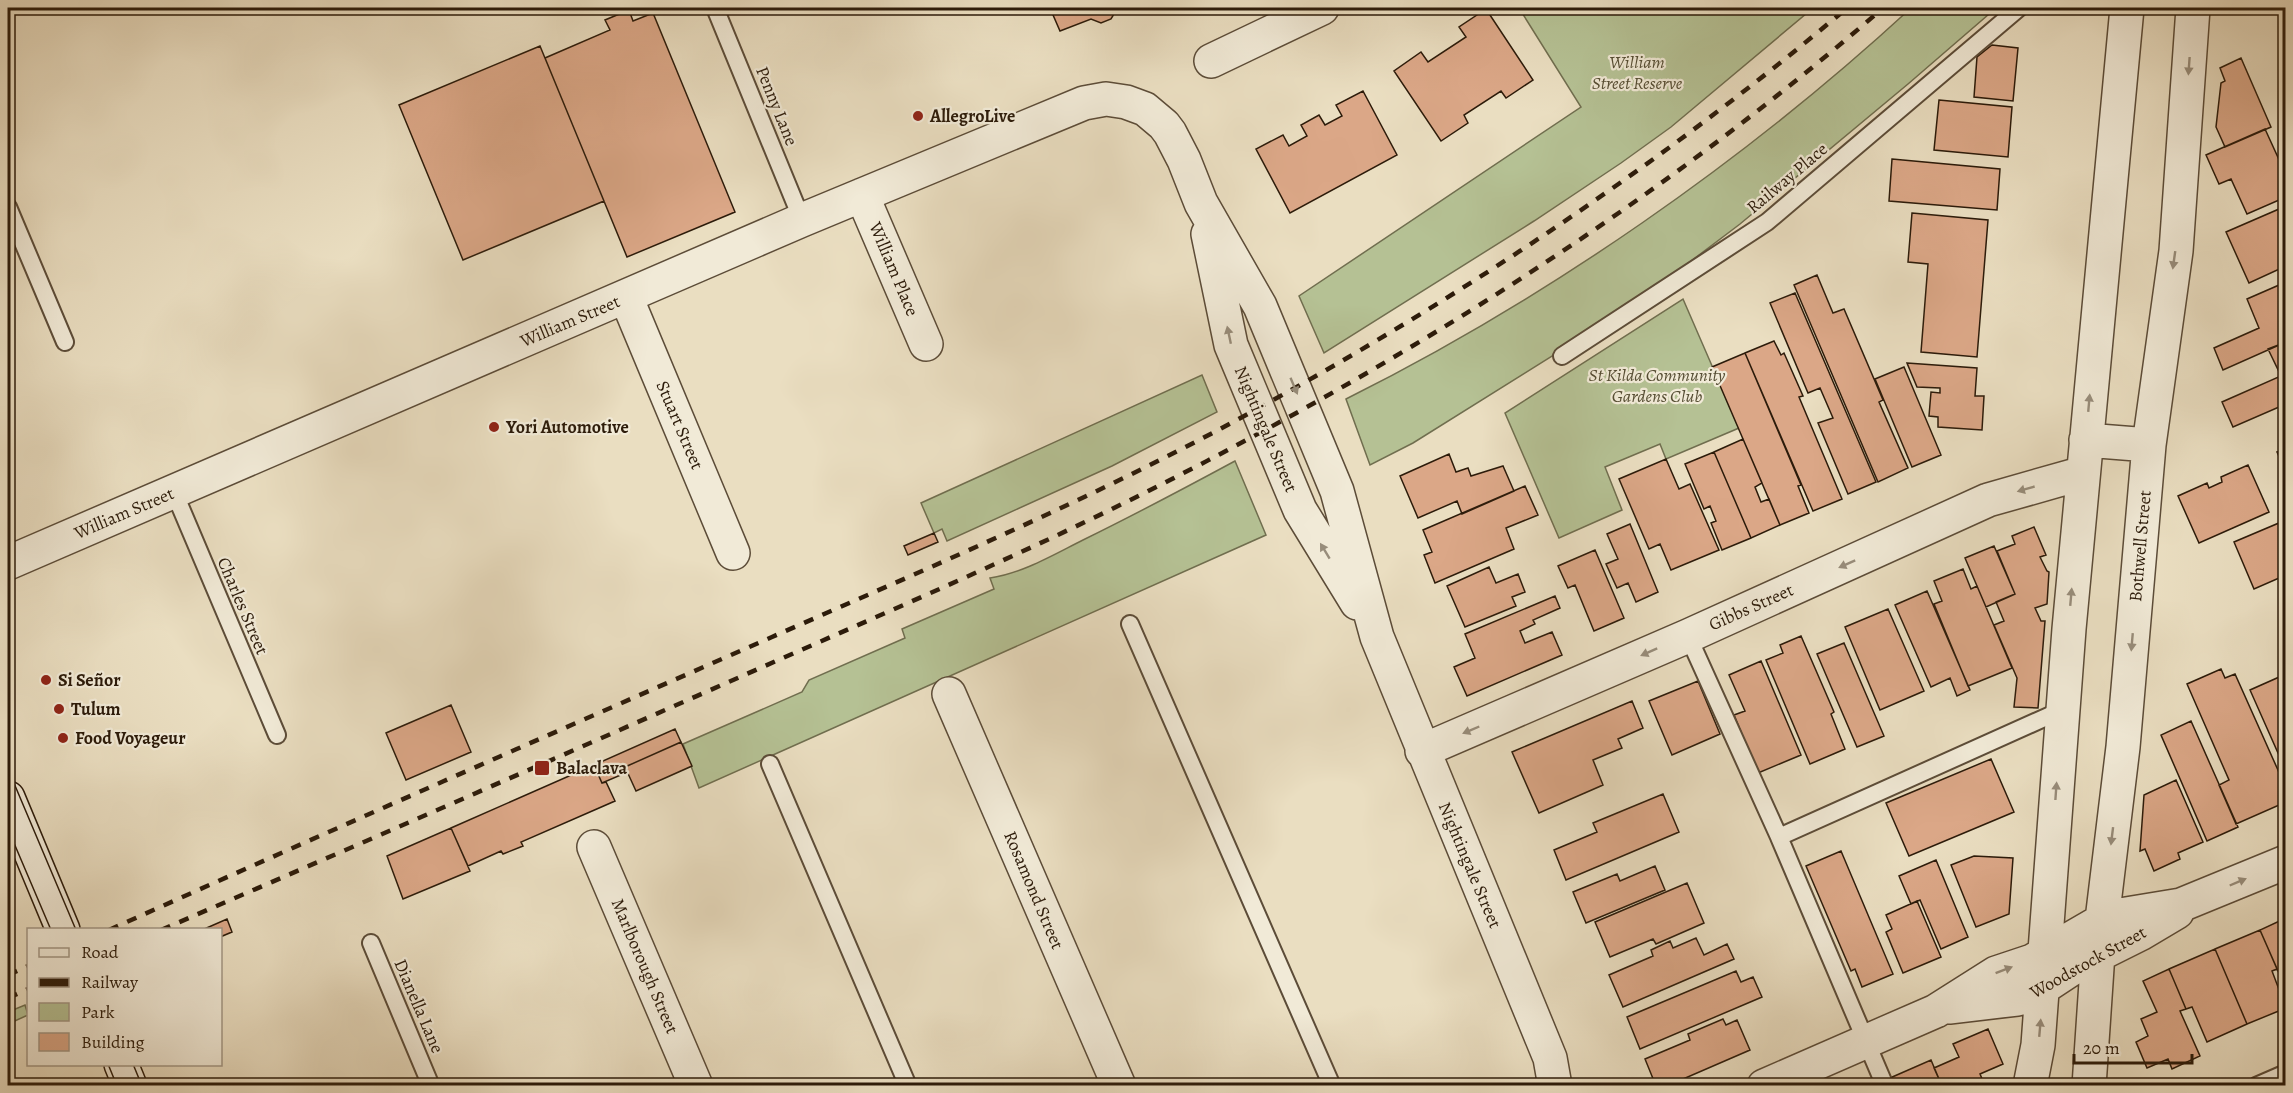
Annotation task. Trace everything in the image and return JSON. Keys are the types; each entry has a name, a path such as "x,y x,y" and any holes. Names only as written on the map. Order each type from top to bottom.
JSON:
{"street":[{"path":"1211,61 1322,8"},
{"path":"2030,1086 2037,1055 2043,989 2062,710 2127,8"},
{"name":"Bothwell Street","path":"2089,1086 2098,953 2123,747 2149,445 2176,251 2193,8"},
{"name":"William Street","path":"8,563 802,220 1084,103 1106,99 1136,106"},
{"name":"Nightingale Street","path":"1136,106 1156,117 1170,133 1201,203 1260,306 1337,490 1377,637 1422,751 1553,1072 1572,1086"},
{"name":"William Place","path":"862,195 926,344"},
{"name":"Stuart Street","path":"626,297 733,553"},
{"path":"2086,440 2149,445"},
{"name":"Gibbs Street","path":"1422,751 1688,636 1988,500 2083,473"},
{"name":"Rosamond Street","path":"949,694 1119,1086"},
{"path":"8,798 62,928"},
{"name":"Marlborough Street","path":"594,847 696,1086"},
{"name":"Woodstock Street","path":"1764,1086 1936,1011 1996,973 2025,964 2102,920 2122,914 2170,908 2197,900 2286,862"},
{"name":"Woodstock Street","path":"1936,1011 1970,1004 2017,999 2043,989 2098,953 2140,934 2197,900"},
{"path":"121,1066 130,1086"}],"lane":[{"name":"Penny Lane","path":"715,8 802,220"},
{"name":"Railway Place","path":"1562,356 1767,222 2019,8"},
{"path":"8,207 65,342"},
{"name":"Charles Street","path":"174,492 277,735"},
{"path":"1130,624 1332,1086"},
{"path":"1688,636 1779,837 1885,1086"},
{"path":"1779,837 2062,710"},
{"path":"770,764 908,1086"},
{"name":"Dianella Lane","path":"370,943 431,1086"},
{"path":"2256,1086 2286,1073"}],"green space":[{"name":"William Street Reserve","path":"1519,8 1813,8 1671,127 1621,163 1534,221 1324,353 1299,296 1581,107"},
{"path":"1911,8 1996,8 1740,224 1629,308 1413,443 1370,465 1346,399 1496,317 1642,223 1781,119"},
{"name":"St Kilda Community Gardens Club","path":"1683,299 1739,428 1666,459 1660,444 1605,467 1622,510 1559,538 1505,413"},
{"path":"1202,375 1217,412 1112,466 947,541 942,529 934,533 921,503"},
{"path":"1235,461 1266,535 699,788 683,744 802,692 809,680 905,638 902,629 994,589 990,578 1026,568"},
{"path":"25,1005 27,1015 8,1024 8,1012"}],"building":[{"path":"1050,8 1117,9 1111,19 1101,23 1091,19 1060,31"},
{"path":"1486,9 1533,80 1506,98 1501,91 1464,115 1468,123 1441,141 1394,71 1421,52 1428,62 1466,37 1459,27"},
{"path":"629,10 633,21 653,13 735,212 627,257 545,58 610,30 605,20"},
{"path":"1992,45 2018,48 2013,101 1974,97 1977,57"},
{"path":"540,46 604,201 463,260 399,105"},
{"path":"2241,58 2271,127 2225,147 2216,127 2221,83 2225,81 2220,68"},
{"path":"1363,91 1397,155 1290,213 1256,149 1283,135 1289,146 1307,136 1301,125 1319,115 1325,125 1342,116 1336,105"},
{"path":"1939,100 2012,107 2008,157 1934,150"},
{"path":"2265,129 2286,175 2286,197 2247,214 2231,179 2219,184 2206,155"},
{"path":"1892,159 2000,169 1997,210 1889,201"},
{"path":"2286,206 2286,266 2249,283 2226,232"},
{"path":"1912,213 1988,220 1977,357 1921,352 1928,264 1908,262"},
{"path":"1817,275 1833,313 1844,309 1883,400 1879,402 1908,468 1878,482 1794,285"},
{"path":"2286,282 2286,342 2223,370 2214,348 2259,328 2247,299"},
{"path":"1795,293 1876,482 1848,494 1818,423 1833,418 1820,388 1808,393 1770,303"},
{"path":"1774,341 1781,355 1784,353 1803,396 1799,397 1842,499 1813,511 1745,353"},
{"path":"2286,342 2286,404 2233,427 2222,402 2281,376 2268,349"},
{"path":"1745,353 1801,485 1798,486 1809,513 1780,525 1712,367"},
{"path":"1907,363 1977,368 1975,396 1984,396 1982,430 1938,427 1938,417 1929,416 1931,392 1940,393 1940,388 1917,387"},
{"path":"1904,367 1941,455 1912,467 1875,379"},
{"path":"1743,439 1762,483 1755,487 1761,502 1769,499 1780,525 1751,538 1714,452"},
{"path":"2286,449 2286,472 2277,452"},
{"path":"1714,452 1751,538 1722,550 1711,523 1716,521 1710,506 1704,509 1685,464"},
{"path":"1449,454 1456,472 1468,468 1471,476 1503,466 1514,491 1462,514 1457,501 1418,518 1400,476"},
{"path":"1666,459 1679,489 1690,484 1719,550 1671,570 1660,544 1649,549 1619,479"},
{"path":"2248,465 2269,512 2199,543 2178,496 2207,483 2209,488 2222,482 2221,477"},
{"path":"1525,486 1538,515 1506,528 1514,549 1435,583 1424,555 1432,552 1423,530"},
{"path":"2286,520 2286,575 2254,589 2234,542"},
{"path":"1630,524 1658,592 1636,602 1628,583 1617,588 1606,564 1618,559 1607,534"},
{"path":"2034,527 2046,555 2040,557 2049,572 2047,604 2035,608 2041,621 2045,621 2038,708 2014,707 2017,678 1994,625 2004,621 1996,602 2015,594 1997,551 2015,544 2012,536"},
{"path":"934,533 938,542 908,555 904,546"},
{"path":"1994,546 2015,594 1986,607 1965,558"},
{"path":"1595,550 1624,618 1594,631 1575,585 1568,588 1558,566"},
{"path":"1489,567 1496,583 1518,574 1525,592 1512,597 1516,606 1465,627 1447,586"},
{"path":"1963,569 1971,589 1977,586 2012,668 1968,686 1934,604 1942,601 1934,581"},
{"path":"1927,591 1970,690 1957,696 1950,678 1931,687 1895,605"},
{"path":"1555,596 1560,608 1533,620 1535,624 1520,631 1525,643 1552,632 1562,655 1467,696 1454,667 1475,658 1465,634"},
{"path":"1888,609 1924,691 1880,710 1845,627"},
{"path":"1801,636 1834,712 1831,714 1845,749 1810,764 1766,660 1783,653 1780,645"},
{"path":"1844,643 1884,736 1857,747 1817,654"},
{"path":"1761,661 1801,755 1758,773 1734,715 1745,711 1729,675"},
{"path":"2221,669 2225,678 2235,674 2286,788 2286,802 2236,824 2219,785 2229,780 2187,684"},
{"path":"2286,674 2286,771 2250,690"},
{"path":"1698,681 1720,734 1672,755 1649,701"},
{"path":"1632,701 1643,728 1618,739 1622,748 1593,760 1603,785 1539,813 1512,752"},
{"path":"451,705 471,752 406,780 386,733"},
{"path":"2191,721 2238,827 2207,841 2161,735"},
{"path":"675,729 681,742 625,767 628,772 602,783 594,765"},
{"path":"681,742 692,766 636,791 625,767"},
{"path":"1991,759 2014,812 1909,856 1886,803"},
{"path":"594,765 602,783 606,782 615,801 521,842 523,846 503,854 501,851 468,866 451,828"},
{"path":"2176,780 2203,842 2178,853 2180,859 2154,871 2145,849 2140,851 2144,795"},
{"path":"1663,794 1679,832 1566,880 1554,850 1597,832 1593,823"},
{"path":"451,828 470,871 403,899 387,856"},
{"path":"1841,851 1893,974 1862,987 1855,969 1851,971 1806,866"},
{"path":"1974,856 2013,858 2009,914 1976,927 1951,865"},
{"path":"1936,860 1968,937 1941,949 1920,900 1911,904 1899,876"},
{"path":"1655,866 1665,890 1586,923 1573,892 1617,874 1620,881"},
{"path":"1687,883 1704,923 1656,944 1653,939 1610,957 1595,922"},
{"path":"1917,901 1941,957 1903,973 1886,932 1892,929 1886,915"},
{"path":"2286,918 2286,979 2282,980 2260,930"},
{"path":"227,919 232,932 222,936 222,928 207,928"},
{"path":"2260,930 2277,969 2272,971 2286,1008 2247,1024 2215,949"},
{"path":"1696,938 1704,955 1727,944 1734,959 1623,1007 1609,975 1653,956 1651,950 1670,941 1673,948"},
{"path":"2215,949 2247,1024 2207,1042 2192,1007 2186,1009 2169,969"},
{"path":"2169,969 2186,1009 2180,1011 2200,1056 2172,1069 2168,1059 2147,1068 2136,1042 2148,1036 2141,1019 2157,1012 2143,981"},
{"path":"1736,971 1741,982 1753,977 1762,997 1640,1049 1627,1017"},
{"path":"1723,1019 1726,1025 1737,1020 1750,1050 1667,1086 1656,1086 1645,1059 1690,1040 1688,1034"},
{"path":"1988,1029 2003,1064 1980,1074 1985,1086 1942,1086 1934,1068 1959,1057 1953,1044"},
{"path":"1931,1060 1942,1086 1893,1086 1890,1078"}],"tram line":[{"path":"8,769 75,928"},
{"path":"8,829 50,928"},
{"path":"109,1066 117,1086"},
{"path":"134,1066 142,1086"}],"railway":[{"path":"113,928 956,556 1198,441 1335,365 1412,319 1562,223 1707,119 1847,8"},
{"path":"166,928 965,578 1170,480 1265,430 1451,323 1630,205 1801,77 1883,8"},
{"path":"8,975 27,966"},
{"path":"8,998 27,989"}],"place":[{"name":"AllegroLive","path":"918,116"},
{"name":"Yori Automotive","path":"494,427"},
{"name":"Si Señor","path":"46,680"},
{"name":"Tulum","path":"59,709"},
{"name":"Food Voyageur","path":"63,738"},
{"name":"Balaclava","path":"542,768"}]}
